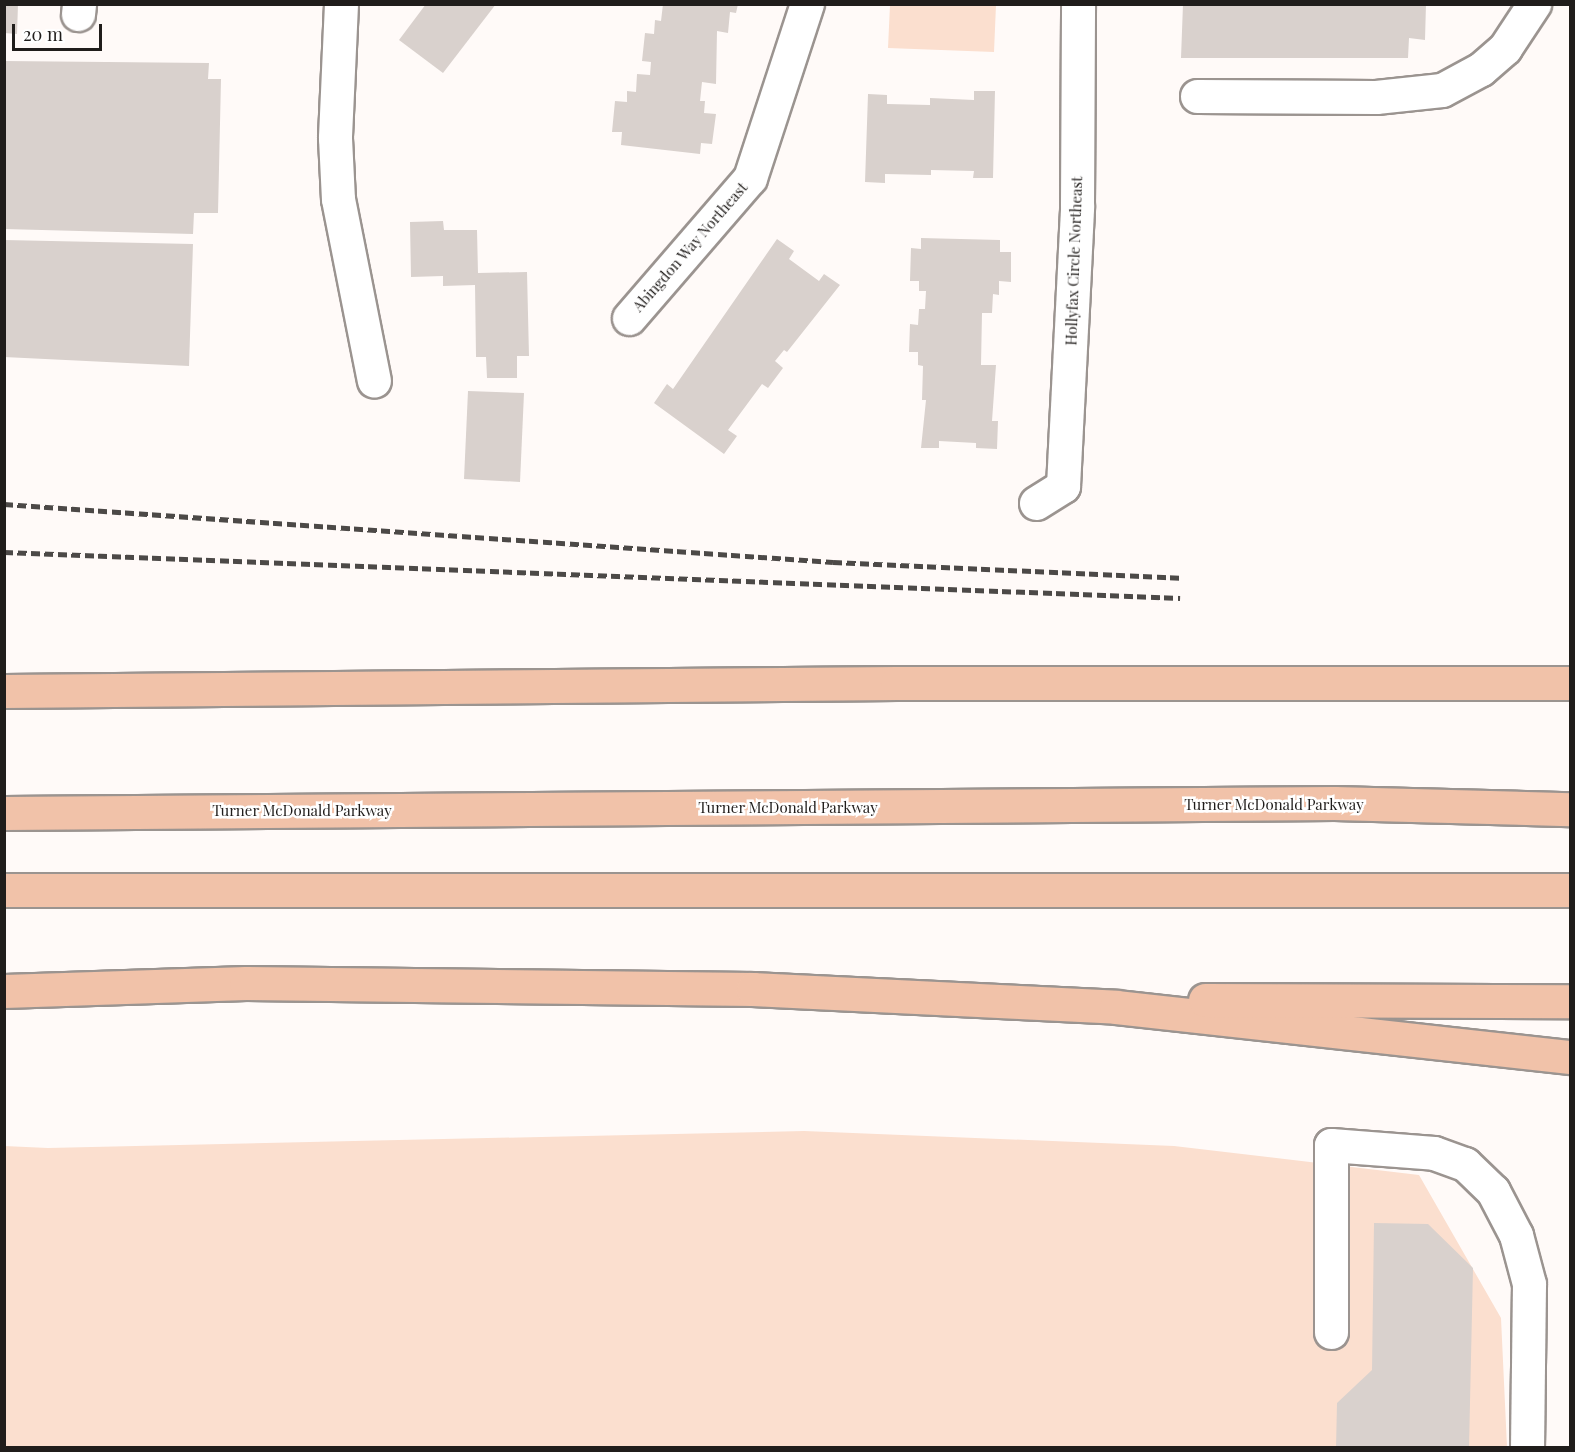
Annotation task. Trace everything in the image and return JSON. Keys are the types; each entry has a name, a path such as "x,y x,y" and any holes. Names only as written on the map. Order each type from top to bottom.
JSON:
{"highway":[{"path":"4,691 885,683 1570,683"},
{"path":"1334,803 1570,795"},
{"name":"Turner McDonald Parkway","path":"4,813 1334,803 1570,809"},
{"path":"1529,889 1570,901"},
{"path":"4,890 1570,890"},
{"path":"4,992 246,983 730,989 1116,1007 1570,1057"},
{"path":"1116,1007 1221,999 1570,1001"}],"street":[{"path":"341,4 334,138 338,199 374,380"},
{"name":"Abingdon Way Northeast","path":"629,318 750,178 807,4"},
{"name":"Hollyfax Circle Northeast","path":"1036,503 1063,486 1077,205 1078,4"},
{"path":"1197,96 1376,97 1442,90 1481,69 1505,48 1534,4"},
{"path":"1331,1332 1331,1145 1434,1153 1465,1164 1493,1191 1516,1235 1529,1284 1527,1448"}],"shaded area":[{"path":"890,5 996,5 994,52 888,48"},
{"path":"804,1131 1174,1146 1419,1175 1501,1318 1507,1447 5,1447 4,1146 48,1148"}],"building":[{"path":"4,4 18,4 17,34 4,33"},
{"path":"426,4 496,4 443,73 399,40"},
{"path":"663,4 738,4 736,13 730,12 728,33 717,31 716,84 702,82 700,101 705,101 704,113 716,114 712,144 701,143 700,154 621,145 622,132 612,132 615,101 627,102 627,91 636,92 637,74 650,75 651,62 642,61 645,33 654,34 655,20 661,21"},
{"path":"1183,4 1426,4 1425,40 1409,38 1408,58 1181,58"},
{"path":"4,61 209,63 208,79 221,79 218,213 194,213 193,234 4,229"},
{"path":"974,91 995,91 993,178 973,178 974,171 931,170 931,175 885,174 885,183 865,182 868,94 887,95 887,104 930,105 930,98 974,100"},
{"path":"443,221 444,230 477,230 478,273 527,272 529,356 517,356 517,378 487,378 486,357 476,357 475,285 443,286 443,276 411,277 410,222"},
{"path":"921,238 1000,240 1000,252 1011,252 1011,282 999,281 999,295 993,294 992,313 982,313 981,365 996,365 992,421 998,421 997,449 976,448 976,443 939,441 939,448 921,448 926,400 922,400 923,366 918,365 918,352 909,352 910,324 918,325 919,309 925,309 926,291 919,291 919,281 910,281 911,248 921,249"},
{"path":"777,239 794,251 789,259 819,281 824,274 840,285 787,352 784,350 775,361 783,368 768,388 762,384 728,430 737,436 724,454 654,403 667,384 673,389"},
{"path":"4,240 193,244 189,366 4,357"},
{"path":"468,391 524,393 520,482 464,479"},
{"path":"1374,1223 1428,1224 1473,1268 1469,1448 1336,1448 1337,1403 1372,1370"}],"railway":[{"path":"4,504 833,562 1180,578"},
{"path":"4,552 1180,598"}]}
